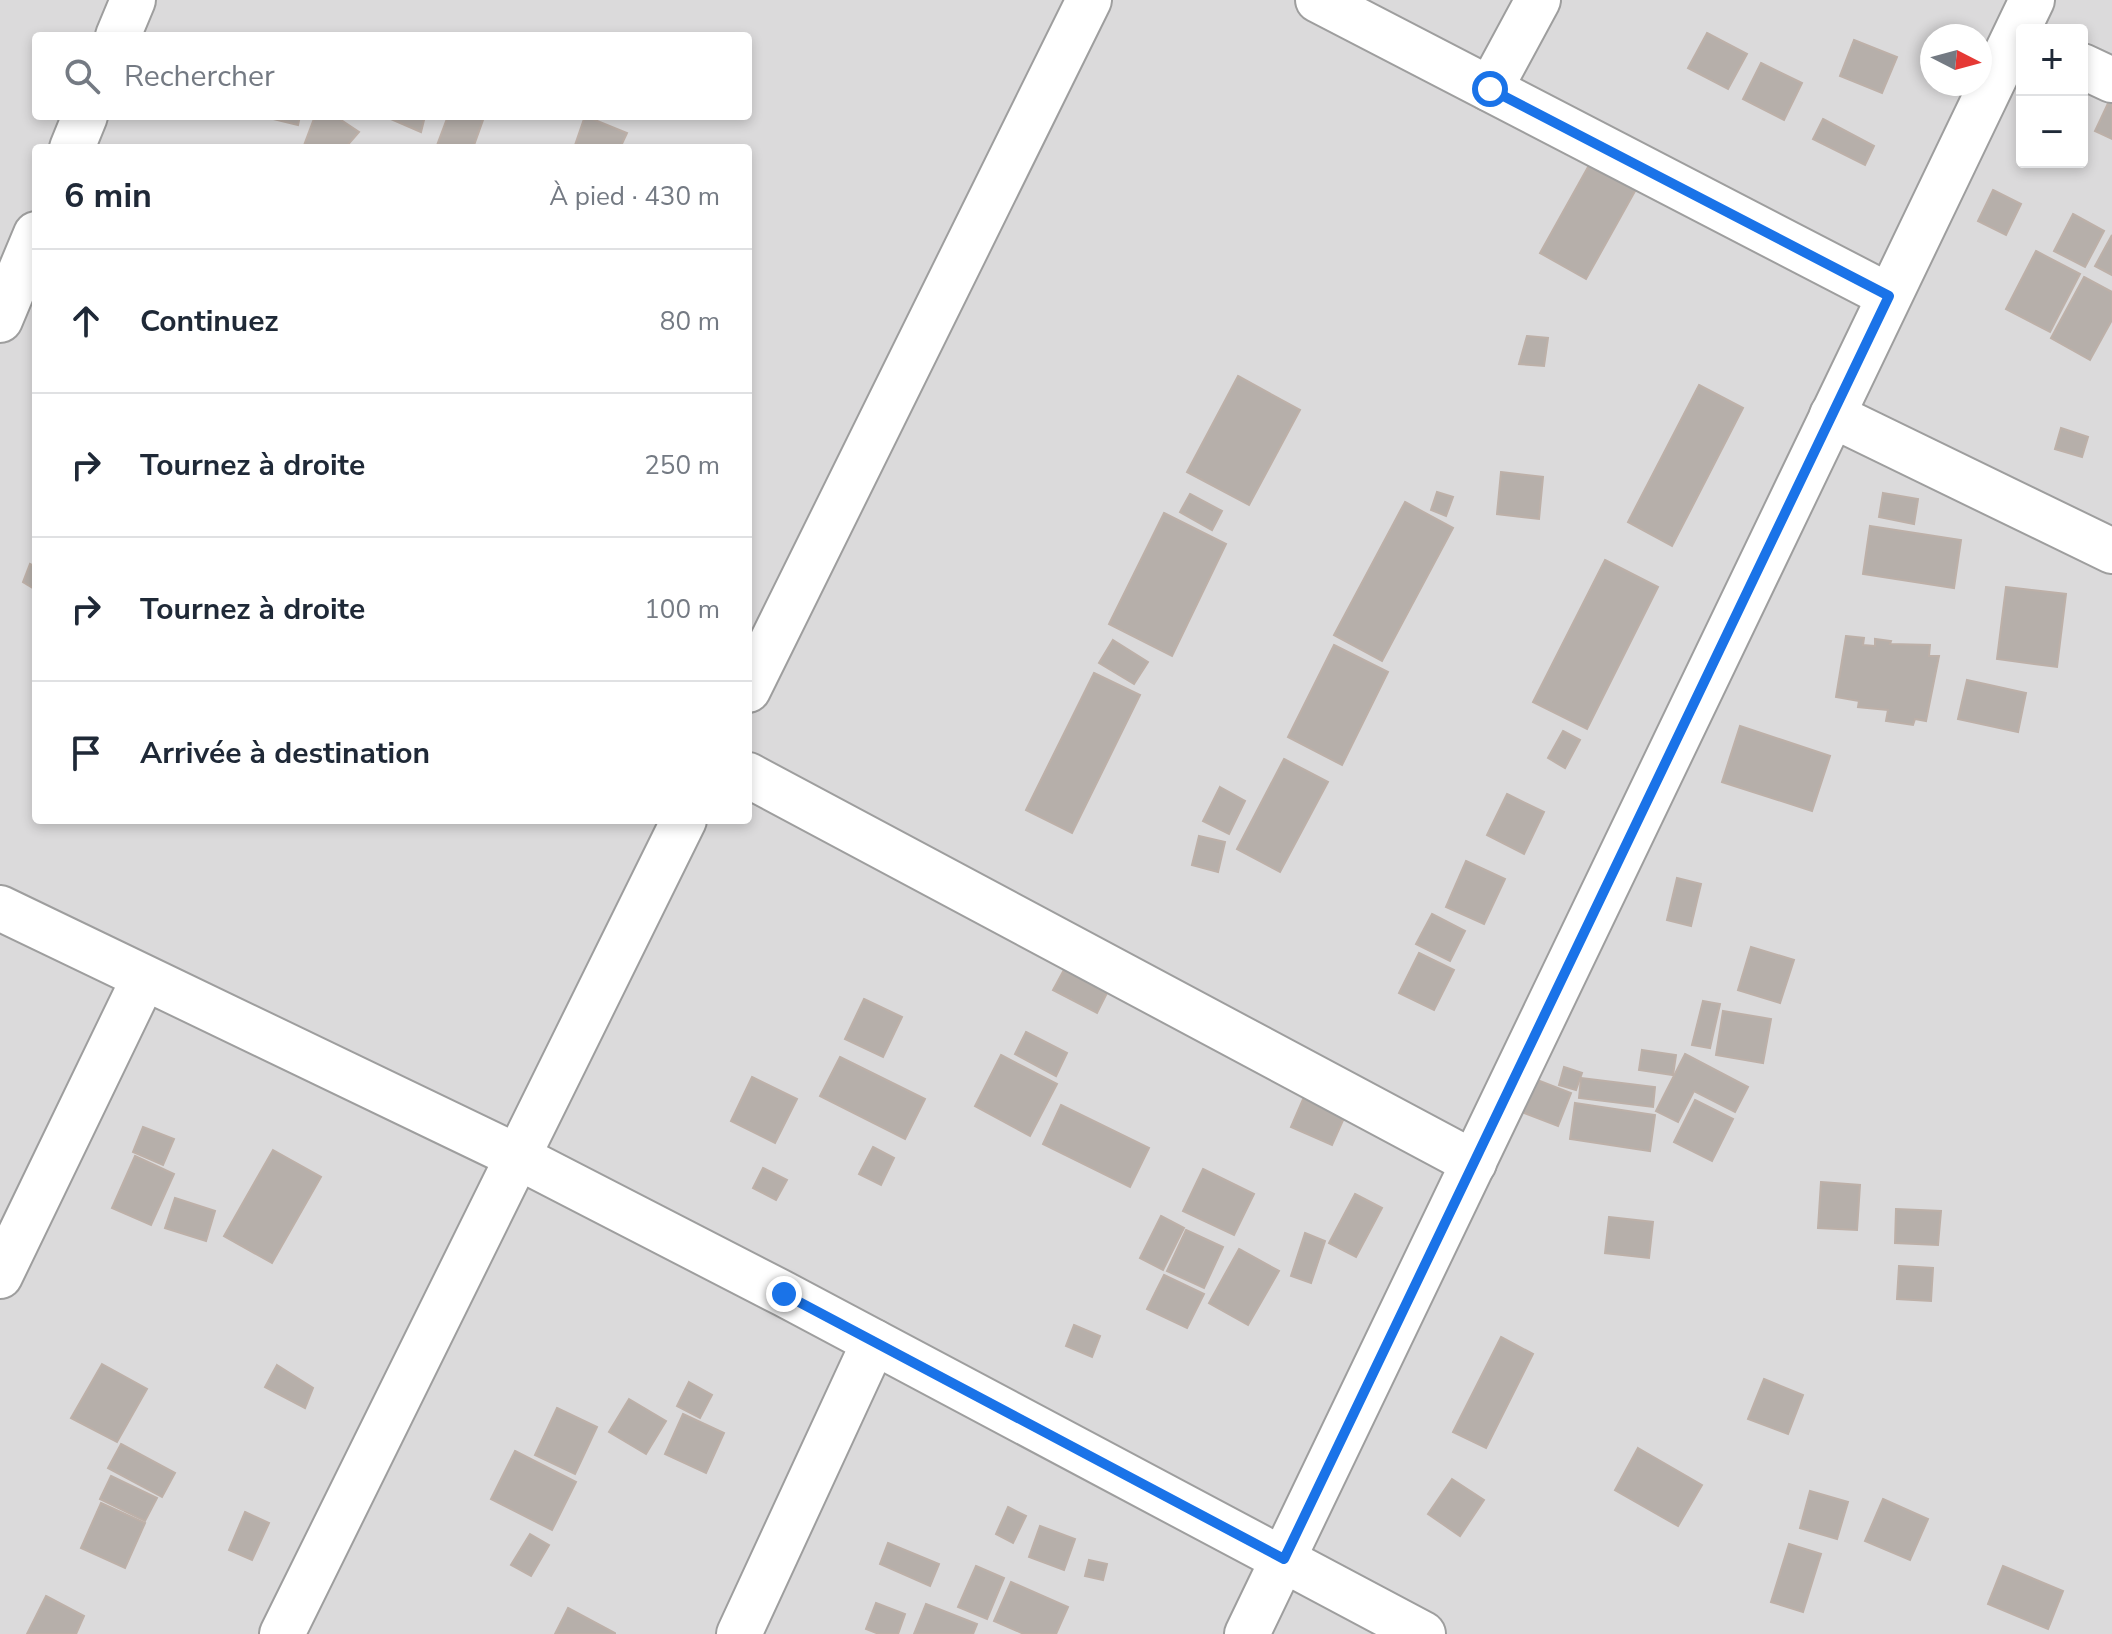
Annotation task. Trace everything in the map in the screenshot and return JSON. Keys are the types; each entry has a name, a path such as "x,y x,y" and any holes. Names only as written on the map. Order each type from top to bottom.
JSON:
{"street":[{"path":"120,32 133,0"},
{"path":"752,682 1089,0"},
{"path":"1318,0 1889,296"},
{"path":"1490,89 1538,0"},
{"path":"1247,1634 1889,296 2016,38"},
{"path":"2088,69 2112,80"},
{"path":"74,144 83,120"},
{"path":"0,320 32,244"},
{"path":"1832,415 2112,551"},
{"path":"752,777 1474,1163"},
{"path":"282,1634 682,824"},
{"path":"0,908 518,1157 1423,1634"},
{"path":"0,1276 144,978"},
{"path":"739,1634 874,1342"}],"shaded area":[{"path":"0,0 2112,0 2112,1634 0,1634"}],"building":[{"path":"1707,33 1747,54 1728,89 1688,68"},
{"path":"1854,40 1897,57 1882,93 1840,76"},
{"path":"1761,63 1802,83 1784,120 1743,99"},
{"path":"2112,98 2112,139 2095,131"},
{"path":"1823,119 1874,146 1865,165 1813,139"},
{"path":"277,120 299,120 298,125"},
{"path":"314,120 341,120 359,132 348,144 304,144"},
{"path":"393,120 424,120 421,132"},
{"path":"446,120 483,120 474,144 438,144"},
{"path":"584,120 595,120 627,133 622,144 575,144"},
{"path":"1593,158 1639,184 1586,279 1540,253"},
{"path":"1993,190 2021,204 2006,235 1978,221"},
{"path":"2073,214 2104,231 2085,267 2054,251"},
{"path":"2112,235 2112,275 2095,266"},
{"path":"2036,251 2080,274 2050,332 2006,309"},
{"path":"2084,277 2112,292 2112,320 2090,360 2051,338"},
{"path":"1527,336 1548,338 1544,366 1519,364"},
{"path":"1238,376 1300,410 1249,505 1187,472"},
{"path":"1699,385 1743,408 1672,546 1628,522"},
{"path":"2061,428 2088,437 2082,457 2055,449"},
{"path":"1501,472 1543,477 1539,519 1497,514"},
{"path":"1437,492 1453,497 1446,516 1431,510"},
{"path":"1883,493 1918,499 1914,524 1879,517"},
{"path":"1190,494 1222,511 1212,530 1180,512"},
{"path":"1405,502 1453,528 1382,661 1334,635"},
{"path":"1164,513 1226,544 1172,656 1109,624"},
{"path":"1870,526 1961,540 1954,588 1863,574"},
{"path":"1605,560 1658,587 1587,729 1533,702"},
{"path":"30,564 32,588 23,582"},
{"path":"2006,587 2066,594 2057,667 1997,659"},
{"path":"1846,636 1864,638 1863,645 1875,646 1875,639 1891,641 1890,644 1930,645 1929,656 1939,656 1926,721 1915,719 1913,725 1886,721 1888,710 1858,707 1859,701 1836,697"},
{"path":"1113,640 1148,662 1134,684 1099,663"},
{"path":"1334,645 1388,672 1342,765 1288,737"},
{"path":"1094,673 1140,695 1072,833 1026,810"},
{"path":"1967,680 2026,693 2018,732 1958,719"},
{"path":"1740,726 1830,756 1812,811 1722,782"},
{"path":"1563,731 1580,740 1565,768 1548,758"},
{"path":"1284,759 1328,782 1280,872 1237,849"},
{"path":"1220,787 1245,801 1229,834 1203,821"},
{"path":"1507,794 1544,812 1524,854 1487,835"},
{"path":"1199,836 1225,842 1218,872 1192,865"},
{"path":"1466,861 1505,879 1484,924 1446,907"},
{"path":"1677,878 1701,884 1691,926 1667,920"},
{"path":"1432,914 1465,931 1450,961 1416,944"},
{"path":"1751,947 1794,960 1780,1003 1738,990"},
{"path":"1419,953 1454,970 1434,1010 1399,993"},
{"path":"1066,966 1109,989 1097,1013 1053,990"},
{"path":"864,999 902,1017 883,1057 845,1039"},
{"path":"1703,1001 1720,1004 1710,1048 1692,1045"},
{"path":"1723,1011 1771,1019 1763,1063 1716,1055"},
{"path":"1026,1032 1067,1053 1056,1076 1015,1054"},
{"path":"1642,1050 1676,1055 1673,1075 1639,1070"},
{"path":"1685,1054 1748,1087 1735,1112 1694,1091 1678,1122 1656,1111"},
{"path":"1001,1055 1057,1084 1030,1136 975,1106"},
{"path":"840,1057 925,1099 905,1139 820,1096"},
{"path":"1564,1067 1582,1073 1576,1090 1559,1085"},
{"path":"752,1077 797,1099 775,1143 731,1121"},
{"path":"1532,1078 1571,1093 1558,1126 1519,1111"},
{"path":"1581,1078 1655,1087 1653,1107 1579,1098"},
{"path":"1307,1090 1348,1109 1332,1145 1291,1127"},
{"path":"1695,1100 1733,1119 1712,1161 1674,1142"},
{"path":"1575,1103 1655,1115 1650,1151 1570,1139"},
{"path":"1061,1105 1149,1148 1130,1187 1043,1144"},
{"path":"143,1127 174,1139 163,1165 133,1152"},
{"path":"873,1147 894,1158 881,1185 859,1174"},
{"path":"273,1150 321,1177 272,1263 224,1236"},
{"path":"135,1156 174,1174 151,1225 112,1208"},
{"path":"763,1168 787,1180 776,1200 753,1188"},
{"path":"1203,1169 1254,1194 1234,1235 1183,1211"},
{"path":"1821,1182 1860,1185 1857,1230 1818,1228"},
{"path":"1355,1194 1382,1208 1356,1257 1329,1243"},
{"path":"175,1198 215,1211 206,1241 165,1228"},
{"path":"1896,1209 1941,1211 1938,1245 1895,1243"},
{"path":"1161,1216 1184,1228 1163,1270 1140,1258"},
{"path":"1609,1217 1653,1222 1649,1258 1605,1253"},
{"path":"1186,1230 1223,1247 1204,1288 1167,1271"},
{"path":"1305,1233 1325,1241 1311,1283 1291,1276"},
{"path":"1239,1249 1279,1271 1248,1325 1209,1303"},
{"path":"1899,1266 1933,1268 1931,1301 1897,1299"},
{"path":"1164,1275 1204,1294 1187,1328 1147,1309"},
{"path":"1074,1325 1100,1336 1092,1357 1066,1346"},
{"path":"1501,1337 1533,1354 1486,1448 1453,1432"},
{"path":"102,1364 147,1389 117,1442 71,1418"},
{"path":"277,1365 313,1388 305,1408 265,1387"},
{"path":"1764,1379 1803,1395 1788,1434 1748,1419"},
{"path":"689,1382 712,1395 700,1418 677,1406"},
{"path":"629,1399 666,1421 646,1454 609,1432"},
{"path":"557,1408 597,1427 575,1474 535,1455"},
{"path":"683,1414 724,1433 706,1473 665,1454"},
{"path":"121,1444 175,1473 162,1497 108,1468"},
{"path":"1638,1448 1702,1485 1678,1526 1615,1490"},
{"path":"515,1451 576,1482 552,1530 491,1499"},
{"path":"111,1476 157,1498 145,1521 100,1499"},
{"path":"1452,1479 1484,1500 1460,1536 1428,1514"},
{"path":"1810,1491 1848,1502 1837,1539 1800,1528"},
{"path":"1883,1499 1928,1519 1910,1560 1865,1541"},
{"path":"101,1503 145,1523 125,1568 81,1548"},
{"path":"1008,1507 1026,1516 1013,1543 996,1534"},
{"path":"245,1512 269,1523 252,1560 229,1550"},
{"path":"1040,1526 1075,1539 1064,1570 1029,1557"},
{"path":"530,1534 549,1545 531,1576 511,1565"},
{"path":"888,1543 939,1564 930,1586 880,1564"},
{"path":"1789,1544 1821,1554 1803,1612 1771,1602"},
{"path":"1089,1560 1107,1564 1103,1580 1085,1576"},
{"path":"976,1566 1004,1578 987,1619 958,1607"},
{"path":"2003,1566 2063,1591 2048,1629 1988,1604"},
{"path":"1011,1582 1068,1607 1056,1634 1024,1634 994,1621"},
{"path":"46,1596 84,1616 76,1634 27,1634"},
{"path":"876,1603 905,1614 898,1634 879,1634 866,1629"},
{"path":"926,1604 977,1624 973,1634 914,1634"},
{"path":"568,1608 615,1633 615,1634 555,1634"}],"route":[{"path":"784,1294 1284,1559 1889,296 1490,89"}]}
